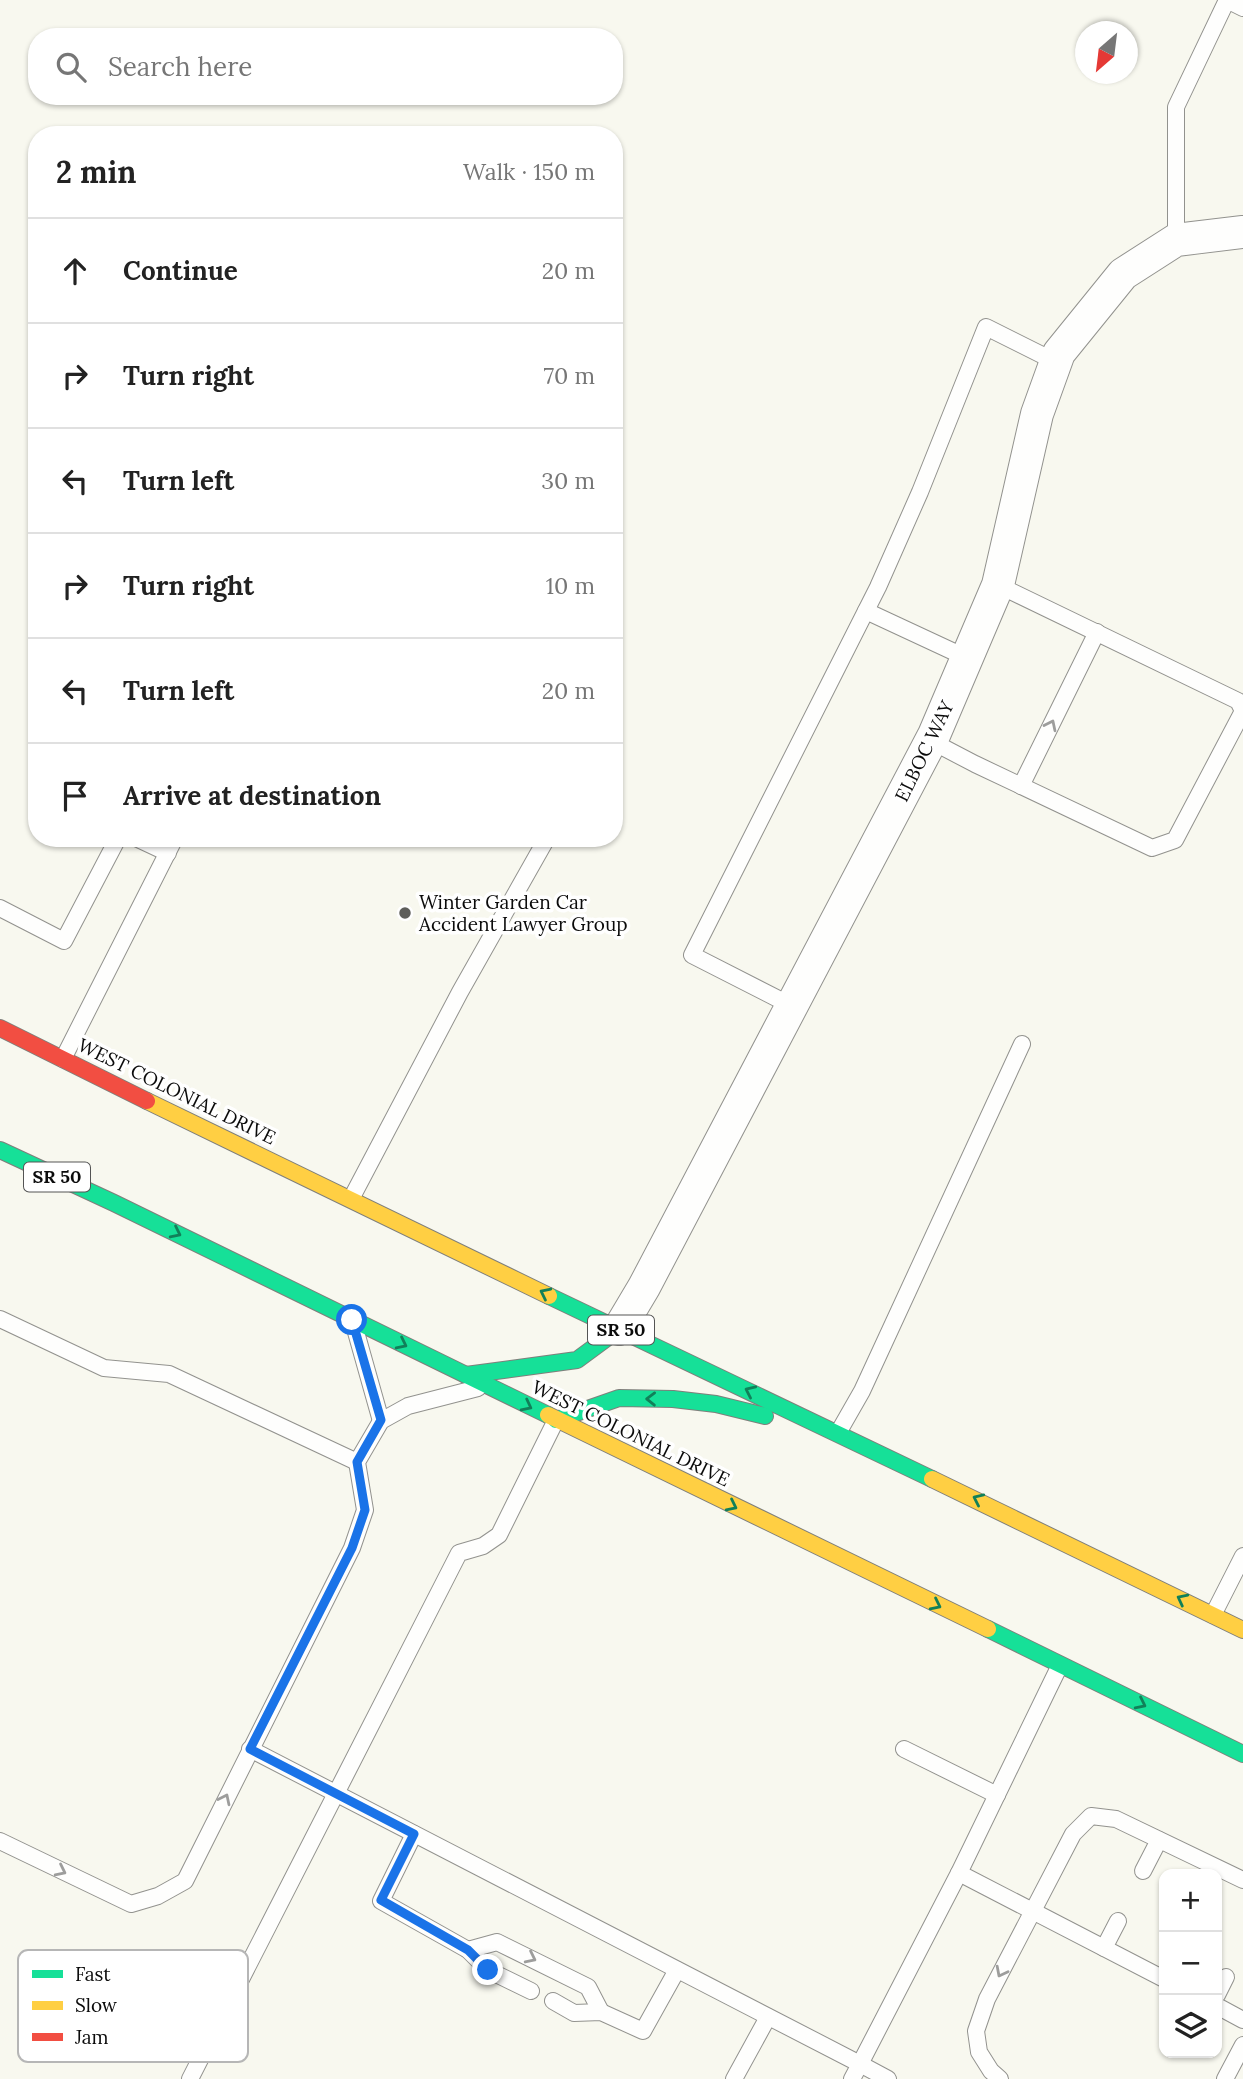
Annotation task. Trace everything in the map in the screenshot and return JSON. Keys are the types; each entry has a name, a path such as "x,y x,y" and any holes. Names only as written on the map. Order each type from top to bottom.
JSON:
{"highway":[{"name":"WEST COLONIAL DRIVE","path":"0,1028 619,1329 1063,1540 1243,1630"},
{"name":"WEST COLONIAL DRIVE","path":"0,1150 114,1203 1243,1754"},
{"path":"466,1376 577,1360 619,1329"},
{"path":"556,1420 619,1398 673,1399 716,1404 838,1433"}],"street":[{"name":"ELBOC WAY","path":"619,1329 644,1287 931,741 998,585 1037,414 1059,354 1122,274 1177,240 1243,232"}],"lane":[{"path":"1177,240 1176,107 1227,0 1243,9"},
{"path":"792,1006 692,955 866,611 920,492 986,327 1056,362"},
{"path":"931,741 1152,848 1175,840 1243,711 1238,701 998,585"},
{"path":"866,611 967,658"},
{"path":"1021,786 1097,632"},
{"path":"0,908 64,941 113,847"},
{"path":"63,1059 170,847"},
{"path":"351,1199 460,992 542,847"},
{"path":"838,1433 862,1391 1022,1044"},
{"path":"0,1318 104,1367 169,1374 357,1462"},
{"path":"352,1320 381,1420"},
{"path":"0,1841 131,1904 158,1896 185,1881 352,1548 365,1510 357,1462 381,1420 408,1406 487,1386"},
{"path":"248,1966 459,1553 483,1546 499,1535 556,1420"},
{"path":"1213,1615 1243,1556"},
{"path":"856,2072 959,1873 1060,1665"},
{"path":"250,1749 768,2017 856,2072 888,2079"},
{"path":"904,1749 997,1795"},
{"path":"1000,2079 991,2071 979,2052 976,2031 987,1999 1073,1834 1091,1816 1116,1819 1211,1869"},
{"path":"414,1834 381,1900 468,1950 488,1970 531,1991"},
{"path":"1143,1871 1159,1840"},
{"path":"959,1873 1104,1948 1159,1972"},
{"path":"1222,1873 1243,1880"},
{"path":"1104,1948 1118,1921"},
{"path":"468,1950 497,1942 588,1987 601,2012"},
{"path":"553,2001 574,2013 601,2012 643,2031 677,1970"},
{"path":"1222,1985 1226,1977"},
{"path":"1222,2009 1243,2020"},
{"path":"734,2079 768,2017"},
{"path":"1225,2079 1243,2045"},
{"path":"190,2079 199,2062"}],"traffic: fast":[{"path":"0,1150 548,1415"},
{"path":"549,1296 932,1479"},
{"path":"466,1375 577,1360 619,1329"},
{"path":"556,1420 619,1398 673,1399 716,1404 765,1416"},
{"path":"988,1629 1243,1754"}],"traffic: slow":[{"path":"147,1101 549,1296"},
{"path":"548,1415 988,1629"},
{"path":"932,1479 1243,1630"}],"traffic: jam":[{"path":"0,1028 147,1101"}],"place":[{"name":"Winter Garden Car Accident Lawyer Group","path":"405,913"}],"route":[{"path":"352,1320 381,1420 357,1462 365,1510 352,1548 250,1749 414,1834 381,1900 468,1950 488,1970"}]}
